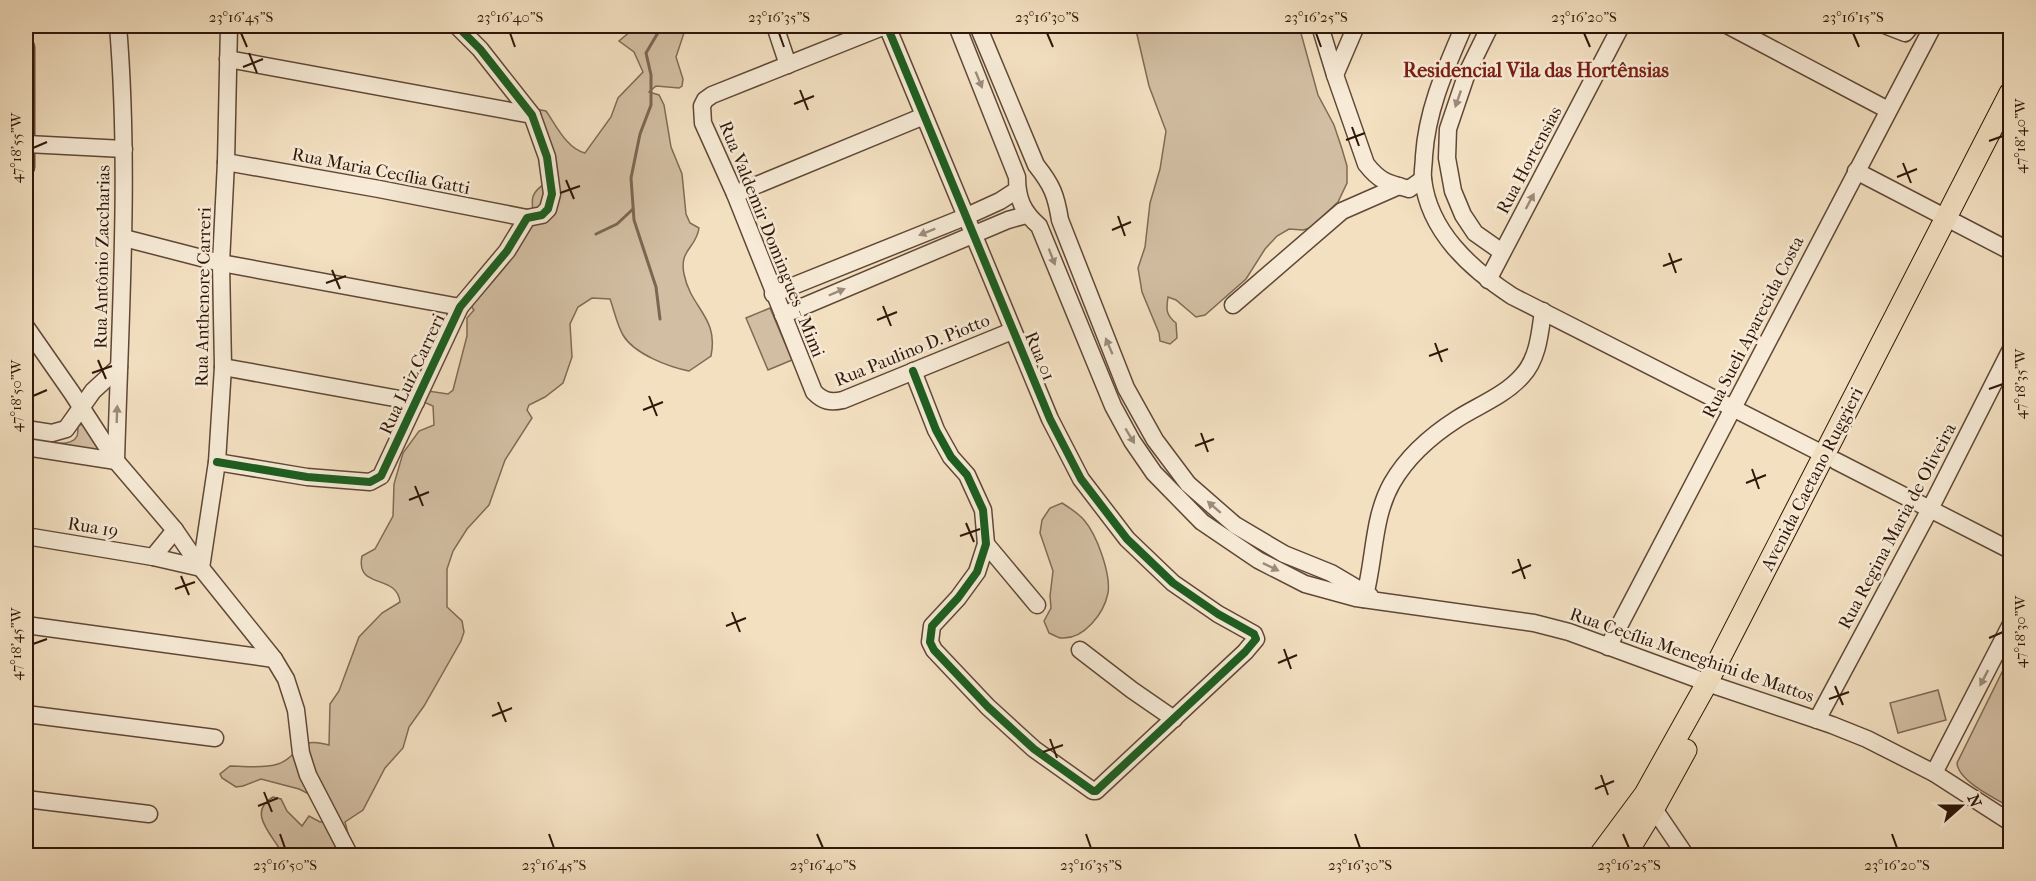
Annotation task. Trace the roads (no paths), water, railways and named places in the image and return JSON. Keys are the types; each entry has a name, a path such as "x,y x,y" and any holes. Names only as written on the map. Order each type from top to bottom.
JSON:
{"main road":[{"name":"Avenida Caetano Ruggieri","path":"1625,855 1649,802 1713,685 1952,222 2010,93"},
{"name":"Avenida Caetano Ruggieri","path":"1952,222 2010,124"},
{"name":"Avenida Caetano Ruggieri","path":"1599,855 1649,802"}],"street":[{"name":"Rua Antônio Zaccharias","path":"116,461 124,238 124,149 118,26"},
{"name":"Rua Anthenore Carreri","path":"201,568 218,462 223,367 221,263 229,26"},
{"name":"Rua Luiz Carreri","path":"218,462 307,477 370,482 376,480 381,476 460,307 507,251 528,218 542,215 548,209 552,194 547,157 532,115 480,49 457,26"},
{"path":"775,26 788,64"},
{"name":"Rua Valdemir Domingues - Mimi","path":"826,401 814,392 735,194 703,123 702,106 705,100 712,95 886,26"},
{"name":"Rua 01","path":"886,26 1012,331 1050,419 1081,479 1127,539 1173,583 1218,614 1254,634 1256,641 1174,719"},
{"path":"957,26 1017,183 1026,215 1039,226 1113,406 1154,473 1202,522 1258,560 1305,584 1367,597"},
{"path":"978,26 1036,165 1055,192 1060,220 1126,388 1155,441 1188,484 1235,525 1284,554 1331,573 1367,597"},
{"path":"1320,26 1366,164 1375,177 1409,189 1423,179"},
{"path":"1335,75 1356,26"},
{"path":"1464,26 1441,79 1432,107 1425,137 1423,179 1430,205 1452,245 1464,260 1512,296 2010,550"},
{"path":"1490,26 1467,73 1448,129 1447,158 1453,191 1463,215 1475,233 1502,252"},
{"name":"Rua Hortensias","path":"1488,280 1621,26"},
{"path":"1728,26 1888,110"},
{"path":"1887,26 1905,33 1911,26"},
{"name":"Rua Sueli Aparecida Costa","path":"1608,648 1933,26"},
{"path":"26,47 26,167"},
{"path":"228,59 532,115"},
{"path":"735,194 924,116"},
{"path":"27,144 124,149"},
{"name":"Rua Maria Cecília Gatti","path":"226,162 528,218"},
{"path":"773,294 1000,201 1017,183 1022,171 1036,165"},
{"path":"1856,171 2010,252"},
{"path":"1233,305 1342,211 1399,186"},
{"path":"783,315 1026,215"},
{"path":"1039,226 1047,227 1060,220"},
{"path":"124,238 221,263 460,307"},
{"path":"1367,597 1377,525 1392,484 1414,453 1456,420 1503,393 1524,375 1537,349 1543,311"},
{"name":"Rua Paulino D. Piotto","path":"826,401 843,400 1012,331"},
{"path":"28,335 81,407 116,461 175,530 201,568 274,658 286,679 296,710 301,753 308,775 350,855"},
{"name":"Rua Regina Maria de Oliveira","path":"1817,720 1930,509 2010,351"},
{"path":"26,429 60,432 70,425 93,391 119,367"},
{"path":"223,367 416,402"},
{"path":"913,371 936,430 951,457 967,475 982,510 986,544 977,572 958,597 936,619 930,633 930,642 934,650 988,707 1034,749 1094,791 1174,719 1080,650"},
{"path":"26,447 116,461"},
{"path":"153,557 175,530"},
{"name":"Rua 19","path":"26,536 153,557 201,568"},
{"path":"986,544 1037,605"},
{"name":"Rua Cecília Meneghini de Mattos","path":"1367,597 1552,627 1867,739 1934,773 2010,822"},
{"path":"26,625 274,658"},
{"path":"230,652 247,625"},
{"path":"1934,773 2010,626"},
{"path":"26,714 214,738"},
{"path":"26,799 149,814"},
{"path":"1649,802 1686,855"}],"waterway":[{"path":"658,26 659,31 646,53 651,75 651,105 640,134 631,178 634,220 656,287 660,319"},
{"path":"596,234 617,224 633,209"}],"district":[{"name":"Residencial Vila das Hortênsias","path":"1536,70"}]}
